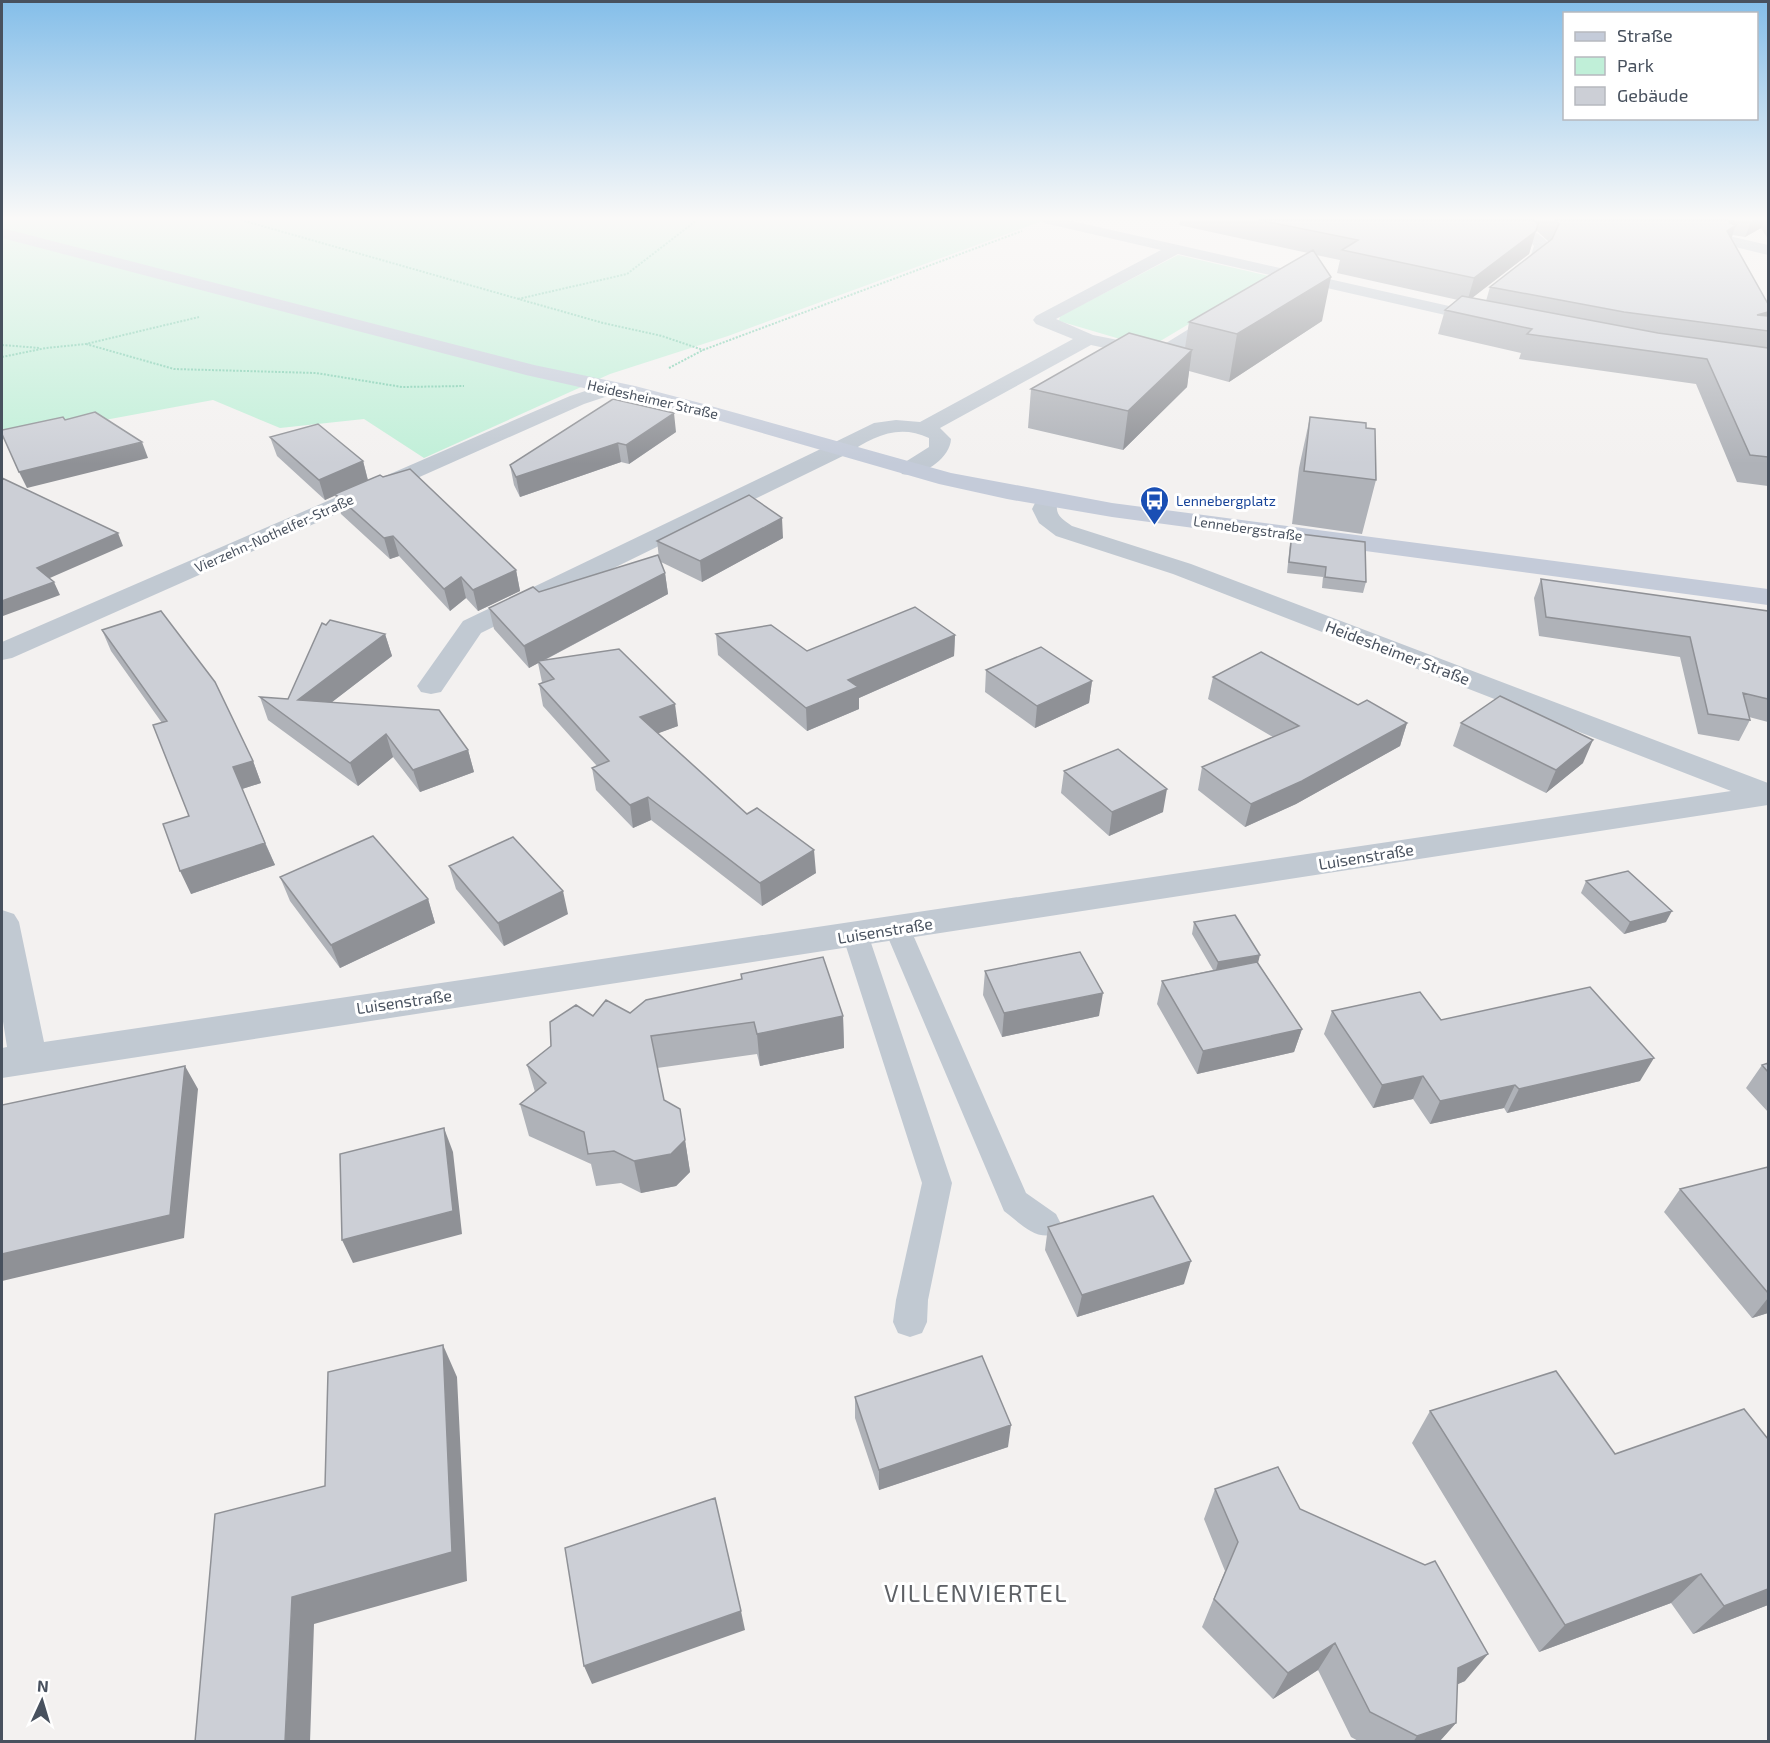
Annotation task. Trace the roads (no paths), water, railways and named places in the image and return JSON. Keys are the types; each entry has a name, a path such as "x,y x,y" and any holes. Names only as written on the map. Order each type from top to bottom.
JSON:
{"main road":[{"name":"Heidesheimer Straße","path":"261,301 533,371 693,406 839,449"},
{"name":"Lennebergstraße","path":"839,449 910,469 1047,500 1768,597"}],"street":[{"path":"1077,301 1042,320 1088,339 1161,354 1240,305"},
{"path":"1405,301 1510,324"},
{"path":"1464,315 1480,301"},
{"path":"923,429 1088,339"},
{"name":"Vierzehn-Nothelfer-Straße","path":"2,652 566,405 613,388"},
{"path":"431,686 472,627 839,449 868,432 882,427 905,425 935,434 941,444 938,450 910,469"},
{"name":"Heidesheimer Straße","path":"1047,500 1044,508 1047,518 1064,531 1182,569 1768,794"},
{"name":"Luisenstraße","path":"15,1060 897,928 1768,794"},
{"path":"2,922 15,1060"}],"lane":[{"path":"897,928 1015,1202 1046,1224"},
{"path":"855,934 937,1183 912,1300 910,1322"}],"place":[{"name":"Lennebergplatz","path":"1155,526"}],"district":[{"name":"VILLENVIERTEL","path":"976,1592"}]}
